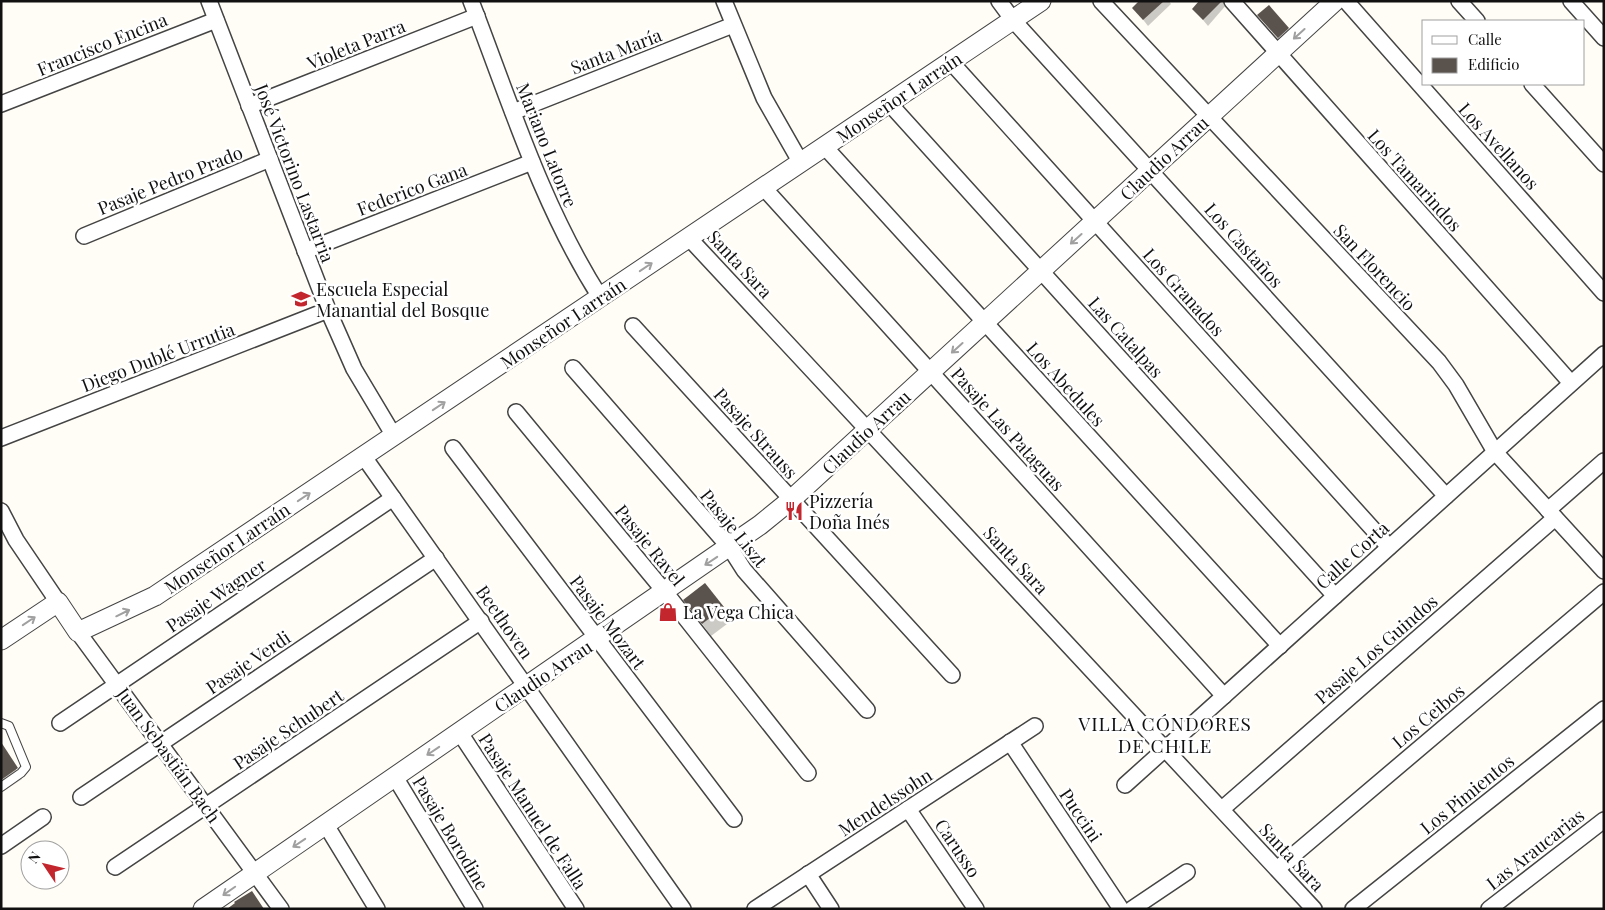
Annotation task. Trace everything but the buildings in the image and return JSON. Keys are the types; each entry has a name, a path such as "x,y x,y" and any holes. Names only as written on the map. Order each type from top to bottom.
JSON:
{"street":[{"name":"José Victorino Lastarria","path":"209,1 328,310 354,369 394,436"},
{"name":"Mariano Latorre","path":"471,1 532,162 561,229 600,298"},
{"path":"724,1 764,98 801,163"},
{"name":"Los Castaños","path":"1000,1 1013,20 1446,496"},
{"name":"Monseñor Larraín","path":"78,632 155,596 1041,1"},
{"name":"San Florencio","path":"1101,1 1439,362 1456,385 1495,452 1603,568"},
{"name":"Los Tamarindos","path":"1232,1 1277,55 1571,384"},
{"name":"Claudio Arrau","path":"203,909 730,548 792,500 1335,1"},
{"name":"Los Avellanos","path":"1346,1 1604,293"},
{"path":"1459,1 1476,20"},
{"path":"1571,1 1604,38"},
{"name":"Violeta Parra","path":"249,106 477,16"},
{"name":"Francisco Encina","path":"1,104 216,20"},
{"name":"Santa María","path":"513,112 733,25"},
{"name":"Los Granados","path":"951,62 1390,547"},
{"path":"1533,85 1604,164"},
{"name":"Las Catalpas","path":"889,104 1335,596"},
{"name":"Los Abedules","path":"825,146 1280,646"},
{"name":"Pasaje Pedro Prado","path":"84,236 270,159"},
{"name":"Federico Gana","path":"305,251 532,162"},
{"name":"Pasaje Las Pataguas","path":"764,188 1224,696"},
{"name":"Santa Sara","path":"689,238 1314,909"},
{"name":"Diego Dublé Urrutia","path":"1,438 328,310"},
{"name":"Pasaje Strauss","path":"633,326 952,675"},
{"name":"Calle Corta","path":"1125,785 1604,354"},
{"name":"Pasaje Liszt","path":"573,368 730,548 744,570 867,710"},
{"name":"Pasaje Ravel","path":"516,412 665,592 808,773"},
{"name":"Pasaje Mozart","path":"453,448 734,818"},
{"name":"Beethoven","path":"364,456 528,686 683,909"},
{"name":"Pasaje Los Guindos","path":"1222,809 1552,514 1604,461"},
{"name":"Pasaje Wagner","path":"60,723 393,498"},
{"path":"1,511 16,540 58,602 1,640"},
{"name":"Pasaje Verdi","path":"81,797 436,558"},
{"name":"Los Ceibos","path":"1277,869 1604,592"},
{"name":"Juan Sebastián Bach","path":"58,602 281,909"},
{"name":"Pasaje Schubert","path":"115,867 481,621"},
{"name":"Los Pimientos","path":"1353,909 1604,709"},
{"name":"Mendelssohn","path":"755,909 1035,726"},
{"name":"Pasaje Manuel de Falla","path":"460,733 576,909"},
{"name":"Puccini","path":"1010,742 1121,909"},
{"name":"Pasaje Borodine","path":"395,777 475,909"},
{"name":"Carusso","path":"908,808 976,909"},
{"path":"1,846 44,817"},
{"name":"Las Araucarias","path":"1489,909 1604,820"},
{"path":"326,825 377,909"},
{"path":"1132,909 1186,872"},
{"path":"808,874 831,909"}],"lane":[{"path":"1,723 9,726 26,767 21,773 1,787"}],"place":[{"name":"Escuela Especial Manantial del Bosque","path":"301,299"},
{"name":"Pizzería Doña Inés","path":"794,511"},
{"name":"La Vega Chica","path":"668,612"}],"district":[{"name":"VILLA CÓNDORES DE CHILE","path":"1165,734"}]}
